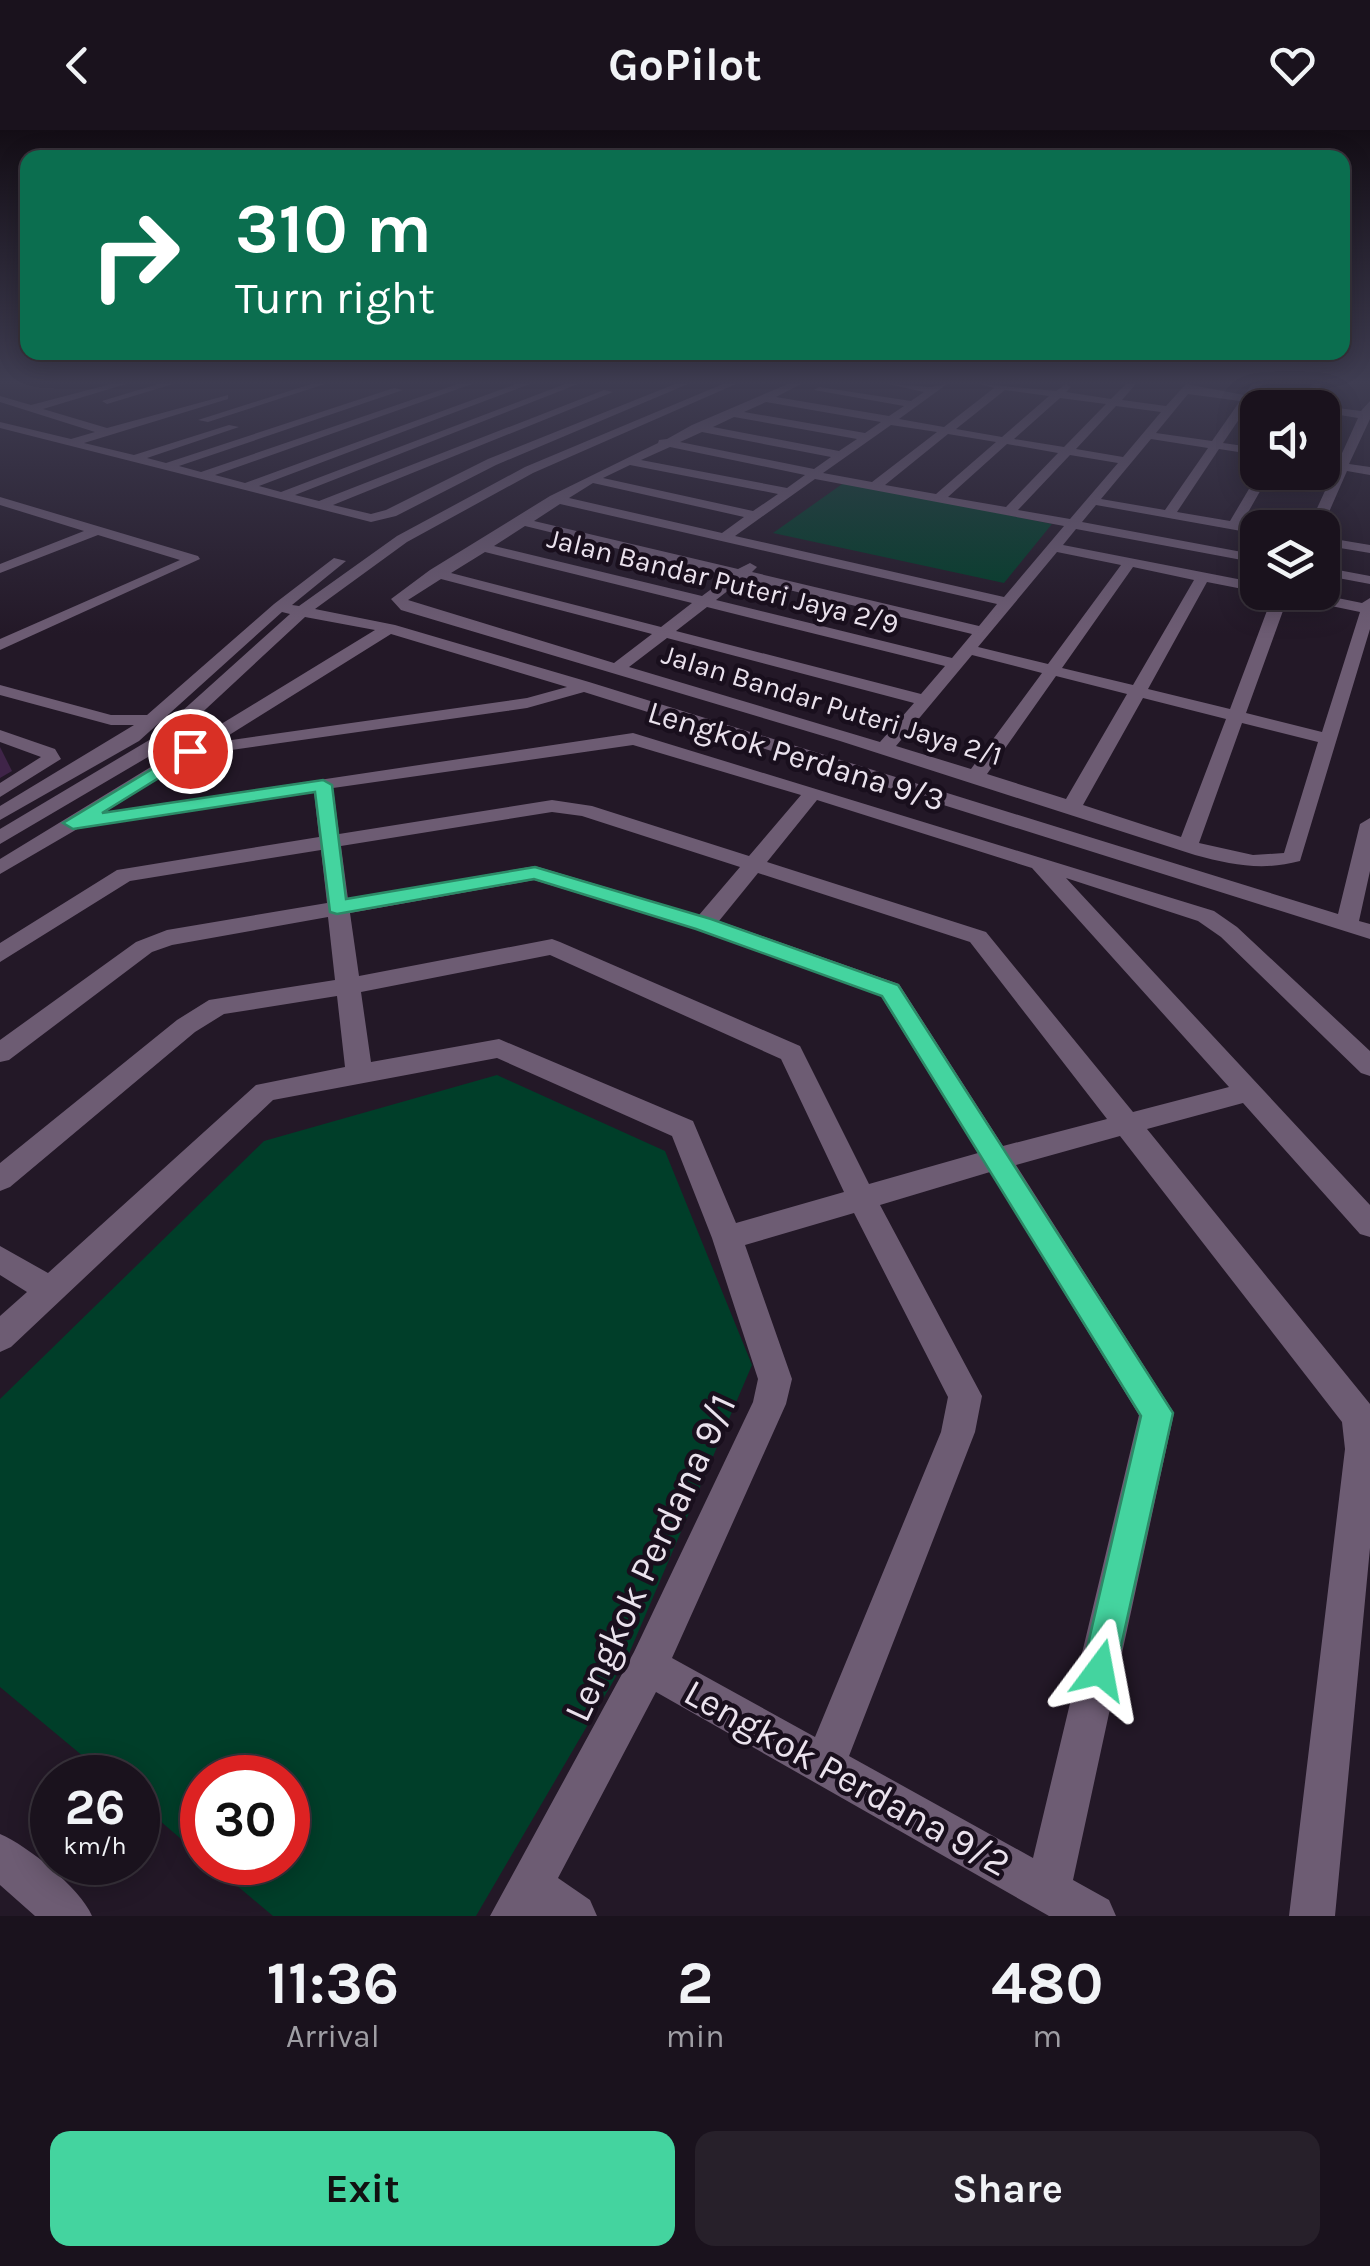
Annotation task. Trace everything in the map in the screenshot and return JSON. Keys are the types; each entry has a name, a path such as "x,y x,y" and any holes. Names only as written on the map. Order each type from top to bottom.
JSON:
{"street":[{"path":"166,467 371,518 382,517 481,467"},
{"path":"201,476 226,467"},
{"path":"245,487 299,467"},
{"path":"281,496 356,467"},
{"path":"320,506 417,467"},
{"path":"370,542 516,467"},
{"path":"0,838 158,742 302,611 402,539 535,467"},
{"path":"435,573 555,499 615,467"},
{"path":"661,467 789,492"},
{"path":"783,467 1240,556"},
{"path":"725,538 824,467"},
{"path":"874,487 899,467"},
{"path":"938,499 974,467"},
{"path":"1008,512 1051,467"},
{"path":"884,749 1120,467"},
{"path":"1169,514 1200,467"},
{"path":"1323,510 1341,467"},
{"path":"591,479 754,516"},
{"path":"1234,526 1255,490"},
{"path":"555,499 1007,602"},
{"path":"1092,500 1240,527"},
{"path":"0,501 194,559 0,645"},
{"path":"519,521 982,632"},
{"path":"0,570 98,530"},
{"path":"1340,544 1370,550"},
{"name":"Jalan Bandar Puteri Jaya 2/9","path":"479,546 704,602 961,657 1049,670 1328,739"},
{"path":"0,547 33,556"},
{"path":"1054,547 1240,584"},
{"path":"616,669 774,549"},
{"path":"0,814 108,752 152,720 279,607 357,550"},
{"path":"976,777 1130,562"},
{"path":"435,573 924,700"},
{"name":"Jalan Bandar Puteri Jaya 2/1","path":"435,573 399,599 406,607 884,749 1188,845 1253,861 1279,863 1293,857 1328,739"},
{"path":"1340,574 1370,580"},
{"path":"1072,807 1202,577"},
{"path":"1328,739 1369,606 1340,601"},
{"path":"279,607 389,628 584,686 1370,932"},
{"path":"1188,845 1275,610"},
{"path":"73,823 389,628"},
{"path":"190,751 527,703 557,698 584,686"},
{"path":"0,692 111,720 152,720"},
{"path":"0,692 91,734 108,752"},
{"path":"0,736 52,759 0,791"},
{"name":"Lengkok Perdana 9/3","path":"0,868 73,823 633,738 1206,916 1229,932 1370,1066"},
{"path":"323,785 359,1074"},
{"path":"704,924 812,794"},
{"path":"0,954 109,882 125,876 569,806 755,862 978,937 1358,1416 1362,1450 1312,1916"},
{"path":"1347,925 1370,824"},
{"path":"1040,863 1370,1224"},
{"name":"Lengkok Perdana 9/2","path":"0,1054 155,942 200,930 535,873 704,924 890,990 1157,1413 1048,1890"},
{"path":"0,1179 186,1026 218,1006 552,947 792,1053 861,1198 966,1396 965,1410 824,1767"},
{"name":"Lengkok Perdana 9/1","path":"0,1337 265,1092 499,1048 683,1129 727,1238 775,1379 769,1404 648,1666 522,1901"},
{"path":"727,1238 999,1158 1248,1092"},
{"path":"0,1259 51,1291"},
{"name":"Lengkok Perdana 9/2","path":"648,1666 1093,1916"},
{"path":"0,1856 69,1916"},
{"path":"522,1901 574,1916"}],"green space":[{"path":"845,482 1052,524 1004,583 773,533"},
{"path":"497,1075 665,1151 752,1365 628,1656 476,1916 273,1916 236,1885 310,1885 310,1755 180,1755 180,1838 160,1821 160,1755 82,1755 0,1687 0,1399 264,1141"}],"route":[{"path":"190,751 73,823 323,785 337,908 535,873 704,924 890,990 1096,1310 1157,1413 1100,1670"}]}
